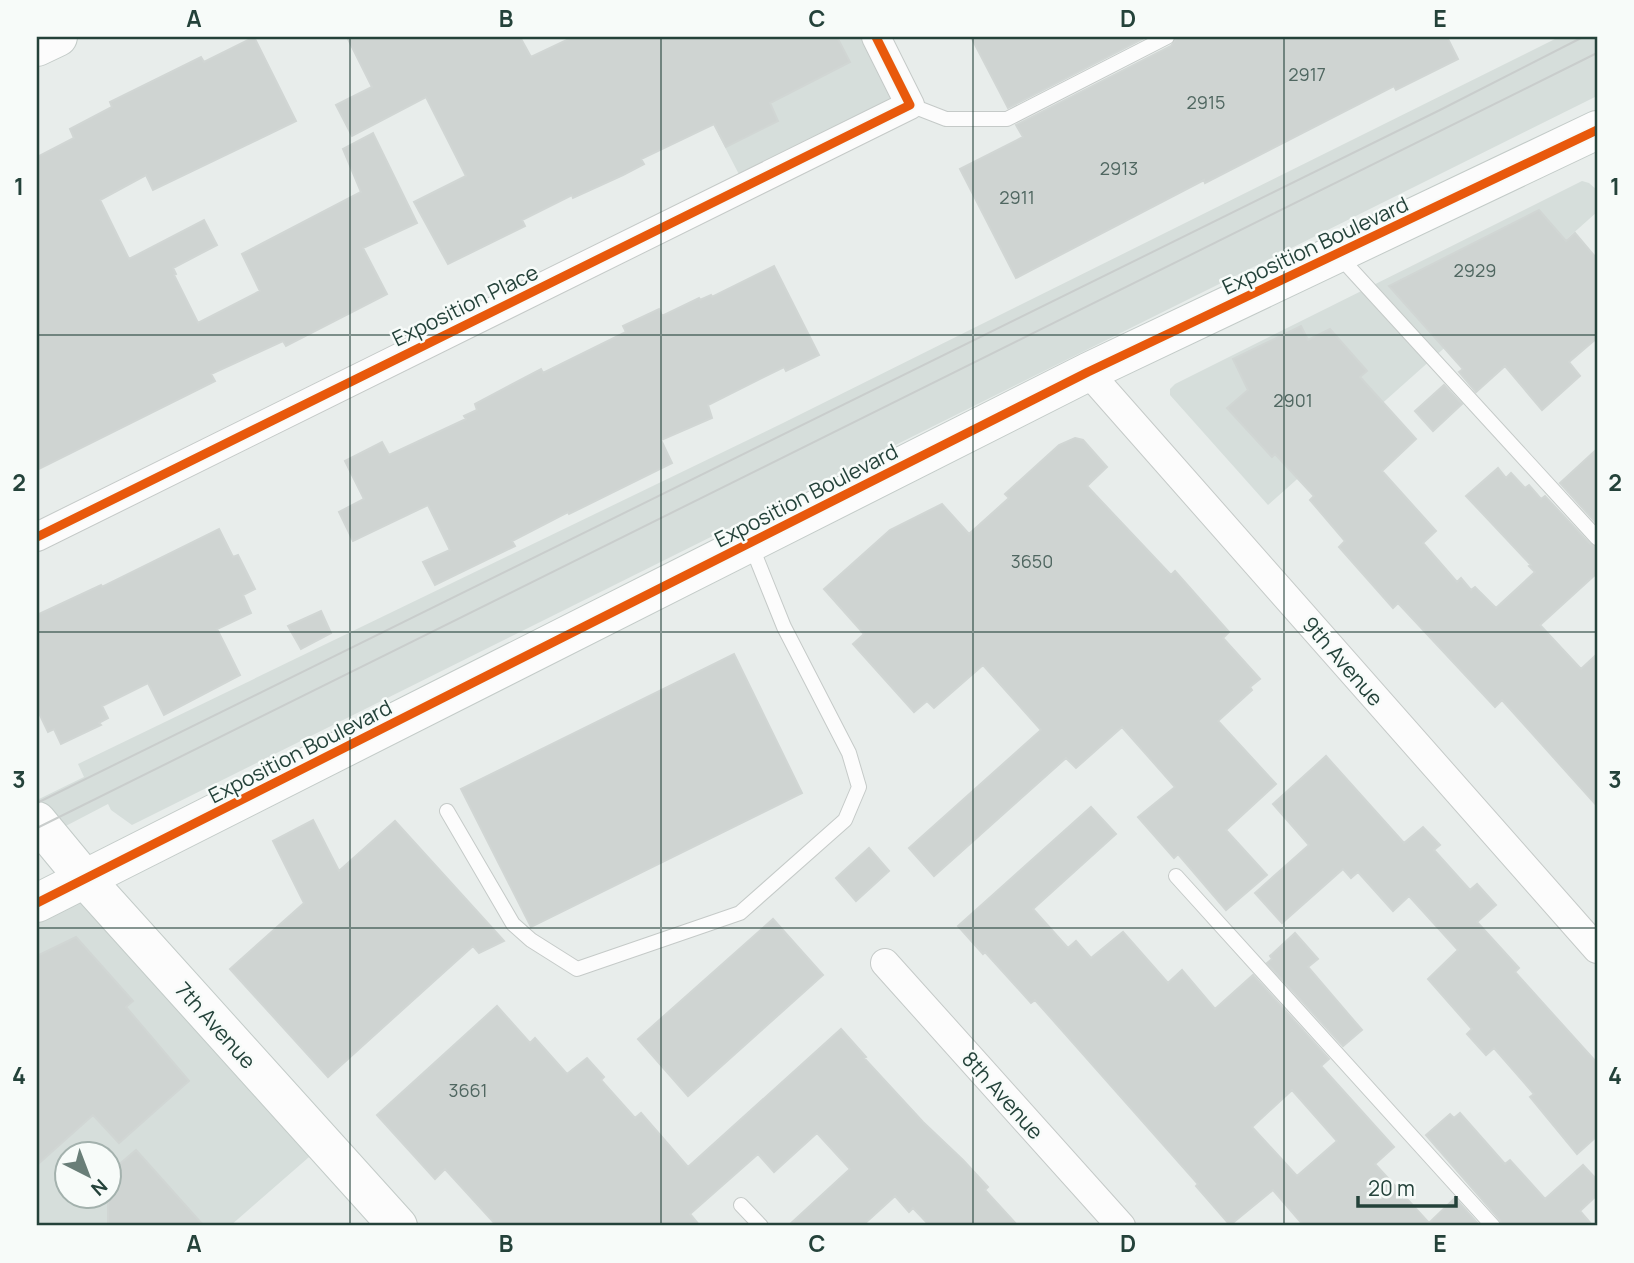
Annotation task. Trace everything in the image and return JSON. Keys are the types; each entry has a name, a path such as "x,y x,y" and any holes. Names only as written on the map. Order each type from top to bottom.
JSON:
{"street":[{"path":"37,47 58,37"},
{"path":"876,37 910,105"},
{"name":"Exposition Place","path":"37,537 910,105"},
{"name":"Exposition Boulevard","path":"37,903 1088,372 1597,130"},
{"name":"9th Avenue","path":"1088,372 1597,949"},
{"name":"7th Avenue","path":"37,821 85,879 398,1226"},
{"name":"8th Avenue","path":"885,963 1121,1226"}],"lane":[{"path":"910,105 946,119 1007,119 1167,37"},
{"path":"1337,254 1597,538"},
{"path":"446,811 513,924 531,940 577,968 740,913 845,820 859,787 849,753 784,627 750,543"},
{"path":"1176,876 1493,1226"},
{"path":"741,1205 761,1226"}],"shaded area":[{"path":"668,37 876,37 910,105 745,186"},
{"path":"1559,37 1597,37 1597,96 132,825 111,810 108,804 37,841 37,800 84,777 78,764 783,423"},
{"path":"1582,181 1597,190 1597,212 1268,505 1170,395 1170,389 1175,384"},
{"path":"85,879 324,1144 230,1226 37,1226 37,903"}],"building":[{"path":"254,37 296,121 153,190 146,175 100,200 129,259 204,220 217,245 173,268 198,323 260,291 242,254 361,192 343,149 373,133 417,223 363,248 387,294 286,346 283,341 211,374 215,381 37,470 37,157 74,138 70,129 112,107 110,102 201,57 204,62"},
{"path":"347,37 520,37 531,57 573,37 837,37 850,62 770,103 778,121 726,147 714,124 641,159 644,164 623,175 573,198 572,195 522,220 525,226 448,264 414,202 466,176 426,97 352,136 336,105 372,87"},
{"path":"971,37 1146,37 1008,108"},
{"path":"1177,37 1447,37 1458,59 1396,90 1394,86 1205,183 1204,180 1016,278 960,169 1023,137 1016,125 1171,46"},
{"path":"1539,210 1566,241 1575,233 1597,259 1597,338 1569,362 1580,376 1542,410 1505,366 1476,392 1459,372 1463,369 1389,286"},
{"path":"774,266 819,355 786,371 784,367 708,405 712,418 661,440 672,463 569,514 568,512 512,541 515,546 435,585 423,562 450,550 428,505 353,541 339,512 364,499 345,461 382,442 389,455 466,419 464,416 477,410 475,404 541,369 543,373 626,332 623,326 659,309 662,316 699,298 712,297"},
{"path":"1301,326 1308,340 1330,329 1367,371 1360,377 1416,439 1382,471 1436,531 1423,543 1457,582 1461,578 1471,590 1475,587 1496,608 1535,572 1466,496 1498,468 1506,478 1511,473 1525,488 1529,485 1541,499 1545,496 1590,544 1597,547 1597,573 1540,625 1581,669 1597,654 1597,806 1502,700 1495,707 1398,603 1393,608 1339,547 1345,541 1310,500 1314,496 1275,454 1272,457 1227,408 1248,390 1233,359"},
{"path":"1444,385 1462,404 1433,431 1415,411"},
{"path":"1075,438 1083,440 1107,467 1087,486 1171,575 1175,571 1229,632 1223,638 1260,679 1250,687 1252,690 1218,721 1276,784 1226,830 1267,875 1226,910 1178,854 1174,858 1138,817 1175,787 1122,727 1076,768 1066,758 934,876 909,848 1041,730 983,665 934,708 927,701 914,712 853,644 864,634 824,589 890,530 942,504 969,534 1009,498 1005,494 1059,445"},
{"path":"1597,449 1597,524 1560,483"},
{"path":"219,529 233,557 238,555 255,589 243,595 251,613 217,629 240,675 164,715 148,683 102,706 108,718 99,723 101,725 61,744 54,729 48,732 37,709 37,615 101,585 102,587"},
{"path":"321,611 331,633 301,649 288,626"},
{"path":"734,654 802,793 531,927 461,789"},
{"path":"1326,756 1404,843 1423,827 1440,845 1434,850 1470,890 1477,884 1496,905 1477,922 1519,968 1515,972 1597,1063 1597,1136 1577,1154 1530,1097 1534,1094 1494,1048 1486,1055 1467,1034 1472,1029 1428,979 1458,950 1409,896 1393,911 1358,872 1351,878 1343,869 1282,923 1255,893 1309,845 1273,804"},
{"path":"1091,807 1116,834 1033,909 1068,948 1076,941 1091,958 1123,932 1168,983 1182,970 1215,1009 1253,975 1329,1059 1321,1066 1394,1147 1375,1164 1429,1223 1455,1198 1480,1226 1304,1226 1273,1190 1230,1225 1196,1186 1198,1184 1035,1000 1031,1003 958,926","holes":["1292,1090 1337,1141 1297,1176 1252,1127"]},
{"path":"313,820 339,871 395,821 504,941 479,953 473,946 328,1077 230,969 304,903 273,841"},
{"path":"869,848 889,871 856,901 836,878"},
{"path":"773,919 823,975 688,1096 638,1039"},
{"path":"1295,933 1318,959 1308,967 1362,1030 1343,1046 1267,963 1272,959 1270,956"},
{"path":"76,937 133,1001 126,1007 189,1081 122,1140 116,1140 93,1115 65,1140 52,1140 52,1152 37,1165 37,956"},
{"path":"497,1006 530,1043 535,1038 567,1074 587,1058 604,1077 601,1080 635,1118 641,1113 688,1167 841,1029 923,1122 988,1187 985,1190 1018,1226 930,1226 913,1208 909,1212 895,1196 862,1226 788,1226 850,1169 817,1133 774,1172 758,1154 690,1214 700,1226 497,1226 445,1169 435,1179 377,1115"},
{"path":"1460,1113 1505,1164 1510,1160 1545,1199 1583,1165 1597,1180 1597,1195 1580,1211 1593,1226 1502,1226 1500,1220 1426,1135 1450,1114 1454,1118"},
{"path":"136,1150 204,1226 108,1226 108,1210 122,1210 122,1162"}],"tram line":[{"path":"37,803 1583,37"},
{"path":"37,828 1597,53"}],"cycle path":[{"path":"37,537 910,105 876,37"},
{"path":"37,903 1088,372 1597,130"}]}
